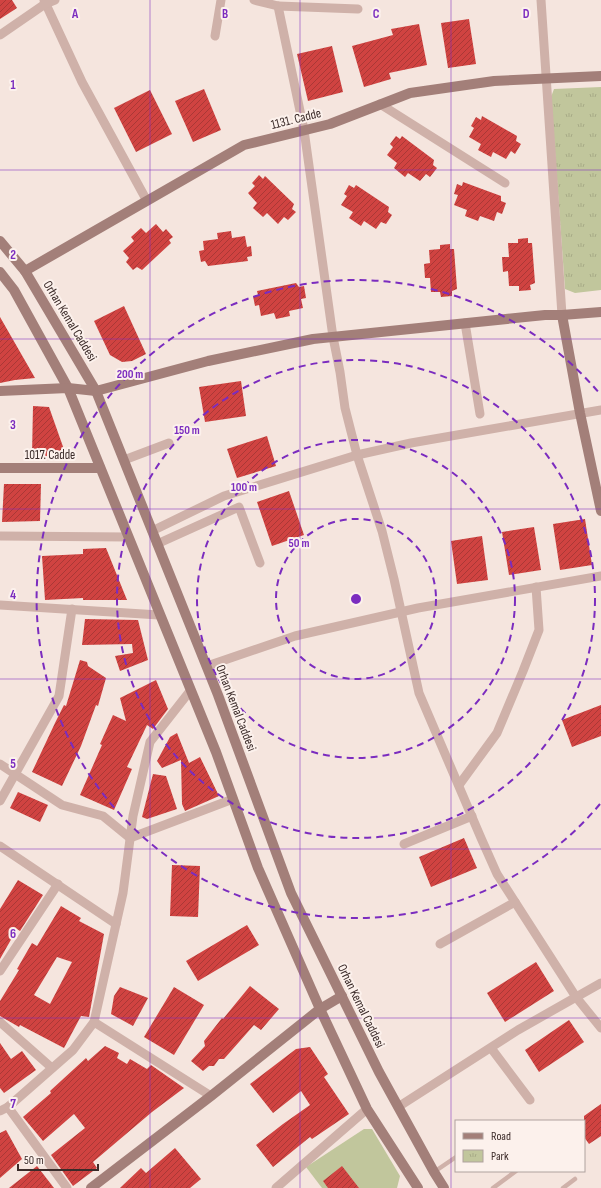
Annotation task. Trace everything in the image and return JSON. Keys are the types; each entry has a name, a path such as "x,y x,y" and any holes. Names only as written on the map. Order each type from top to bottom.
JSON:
{"main road":[{"name":"1131. Cadde","path":"25,271 244,145 330,124 410,93 494,81 601,76"},
{"name":"Orhan Kemal Caddesi","path":"0,241 25,271 96,391 207,666 291,893 379,1072 444,1188"},
{"path":"0,272 14,290 68,388 159,615 216,752 258,868 320,1008 367,1108 417,1188"},
{"path":"0,391 68,388 96,391 208,361 313,339 545,315 601,312"},
{"path":"562,315 580,413 601,510"},
{"name":"1017. Cadde","path":"0,468 100,468"},
{"path":"91,1188 211,1096 320,1008 342,996"}],"street":[{"path":"0,35 44,2 55,0"},
{"path":"215,36 221,0"},
{"path":"257,0 278,6 358,9"},
{"path":"541,0 562,315"},
{"path":"44,2 82,82 147,201"},
{"path":"278,6 304,130 333,337 345,408 357,455 382,531 420,693 497,874 576,997 601,1028"},
{"path":"380,104 505,183"},
{"path":"465,323 480,414"},
{"path":"152,531 224,496 357,455 411,443 601,410"},
{"path":"124,460 169,443"},
{"path":"157,544 239,507 260,563"},
{"path":"0,536 128,537"},
{"path":"207,666 295,636 401,612 601,576"},
{"path":"459,786 498,733 539,630 536,587"},
{"path":"0,605 159,615"},
{"path":"0,801 59,696 72,610"},
{"path":"67,1188 4,1109 73,1050 94,1022 123,893 133,816 150,742 190,691"},
{"path":"0,764 62,805 103,816 130,838"},
{"path":"130,838 233,799"},
{"path":"404,844 472,816"},
{"path":"0,846 116,924"},
{"path":"0,971 58,884"},
{"path":"440,944 516,902"},
{"path":"398,1107 491,1048 601,983"},
{"path":"0,1022 52,1068"},
{"path":"94,1022 211,1096"},
{"path":"491,1048 530,1100"},
{"path":"276,1188 367,1108"}],"lane":[{"path":"434,1172 455,1158"},
{"path":"493,1188 515,1172"},
{"path":"563,1188 575,1179"}],"green space":[{"path":"601,87 601,290 575,293 565,289 551,97 554,89"},
{"path":"364,1129 372,1129 400,1176 397,1188 322,1188 306,1167"}],"building":[{"path":"0,0 12,0 17,8 0,19"},
{"path":"469,19 476,64 448,68 441,23"},
{"path":"419,24 427,65 389,73 391,79 364,87 352,46 393,35 391,29"},
{"path":"332,46 343,92 308,101 297,54"},
{"path":"204,89 221,130 193,142 175,101"},
{"path":"150,90 172,134 136,152 114,108"},
{"path":"482,116 517,136 516,141 521,144 515,154 511,151 506,159 493,152 491,157 478,150 481,144 469,137 474,128 471,126 476,117 481,120"},
{"path":"396,136 400,139 402,136 434,160 433,165 437,168 430,177 426,174 420,181 408,173 405,177 394,168 397,163 387,155 393,147 390,144"},
{"path":"259,175 263,179 265,176 294,204 292,209 296,212 288,220 284,217 278,224 267,213 263,217 253,208 257,203 248,193 255,186 252,183"},
{"path":"463,182 501,196 501,201 506,203 502,214 497,212 494,221 480,216 478,221 465,216 467,210 454,205 458,195 454,194 457,184 462,186"},
{"path":"349,185 354,188 356,185 389,207 388,212 392,215 386,224 381,222 376,229 364,221 361,226 349,218 353,212 341,205 347,196 344,194"},
{"path":"156,224 163,232 166,229 173,237 169,240 171,243 142,270 137,267 133,270 126,262 129,258 123,251 134,241 131,237 141,228 146,233"},
{"path":"231,231 232,238 245,236 247,247 251,246 252,256 247,257 248,261 208,266 205,261 201,262 199,251 204,250 203,241 218,239 217,233"},
{"path":"528,238 528,243 532,243 535,283 530,285 531,290 519,291 519,286 509,286 508,271 503,272 502,257 509,257 508,243 518,243 518,239"},
{"path":"450,244 450,249 454,249 457,289 452,291 452,296 441,297 440,292 431,292 430,278 425,278 424,264 430,263 429,250 440,249 440,245"},
{"path":"296,283 299,287 304,286 306,298 301,299 303,308 289,311 290,316 276,319 274,313 261,316 259,305 255,306 253,296 258,295 257,291"},
{"path":"124,306 146,354 132,361 122,362 110,355 94,321"},
{"path":"0,317 35,378 0,383"},
{"path":"241,381 246,416 205,422 199,387"},
{"path":"33,406 49,407 67,458 32,455"},
{"path":"267,436 276,466 237,478 227,449"},
{"path":"4,484 41,484 40,521 2,522"},
{"path":"289,491 304,535 272,546 257,502"},
{"path":"585,519 592,565 560,570 553,524"},
{"path":"534,527 541,570 509,575 502,532"},
{"path":"482,536 488,580 457,584 451,541"},
{"path":"106,548 127,600 83,600 83,598 45,600 42,556 83,554 83,549"},
{"path":"85,619 138,620 148,660 120,671 115,656 133,653 132,644 82,645"},
{"path":"80,660 87,662 88,666 106,678 98,706 96,705 81,746 62,786 32,772 64,705 66,706"},
{"path":"156,680 168,709 153,729 147,725 127,767 132,769 114,810 80,795 102,745 100,744 113,715 126,721 120,698"},
{"path":"601,705 601,736 572,747 562,720"},
{"path":"177,733 189,763 200,757 219,796 185,811 182,804 181,760 162,768 157,761 170,737"},
{"path":"153,774 166,776 177,809 147,819 142,817"},
{"path":"18,792 48,805 40,822 10,808"},
{"path":"464,838 477,868 431,887 419,857"},
{"path":"172,865 200,866 198,917 170,916"},
{"path":"18,880 43,895 20,931 17,929 0,959 0,909"},
{"path":"61,906 81,918 79,921 104,934 89,1017 81,1016 64,1048 20,1025 19,1027 0,1016 0,1001 19,970 17,969 32,943 37,946","holes":["57,957 72,962 50,1004 34,995"]},
{"path":"247,925 259,945 198,981 186,961"},
{"path":"536,962 554,991 505,1022 487,993"},
{"path":"250,986 279,1009 261,1030 254,1025 224,1059 219,1059 214,1066 209,1066 203,1071 191,1061 205,1046 204,1041 222,1018 223,1019"},
{"path":"120,987 148,998 133,1026 111,1014 114,996"},
{"path":"174,987 204,1005 174,1055 144,1037"},
{"path":"569,1020 584,1042 539,1072 525,1050"},
{"path":"0,1043 11,1059 22,1051 36,1070 4,1093 0,1088"},
{"path":"105,1046 119,1053 117,1058 127,1064 130,1059 147,1069 151,1065 184,1088 152,1112 93,1162 97,1168 73,1186 51,1155 85,1128 74,1114 43,1141 23,1117 51,1093 50,1091 86,1058 88,1061"},
{"path":"310,1047 328,1074 324,1077 349,1114 312,1139 310,1137 273,1167 256,1145 310,1105 301,1091 273,1113 250,1084 296,1049"},
{"path":"601,1104 601,1136 589,1144 585,1138 584,1116"},
{"path":"6,1130 22,1159 0,1178 0,1133"},
{"path":"175,1148 201,1179 190,1188 120,1188 141,1168 146,1173"},
{"path":"37,1166 54,1188 9,1188"},
{"path":"342,1166 359,1188 328,1188 323,1181"}]}
